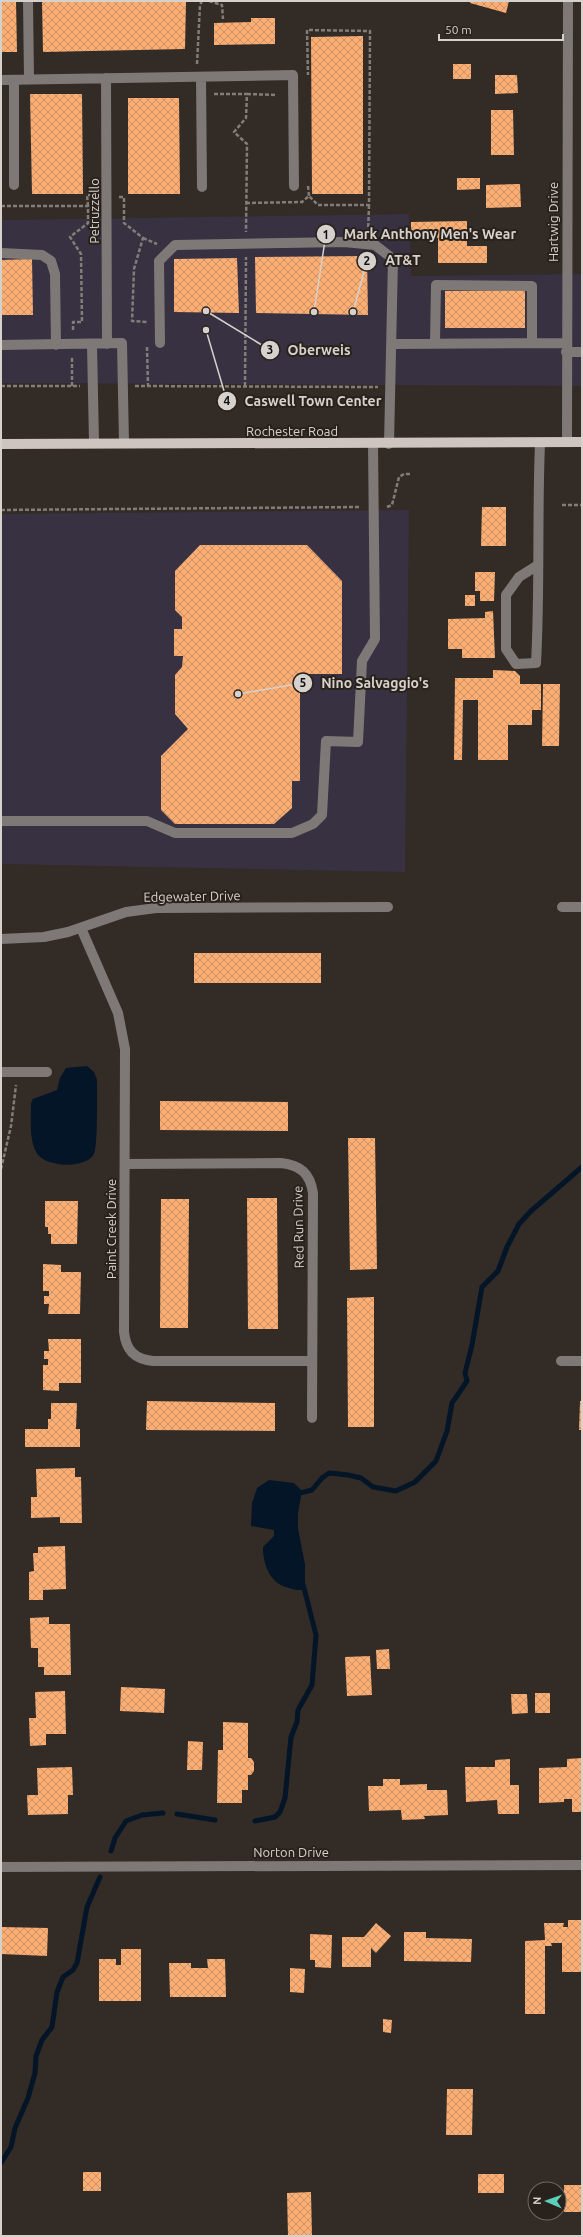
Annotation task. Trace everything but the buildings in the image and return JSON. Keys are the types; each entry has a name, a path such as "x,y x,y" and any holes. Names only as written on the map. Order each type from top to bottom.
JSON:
{"main road":[{"name":"Rochester Road","path":"1,444 389,444 582,442"}],"street":[{"path":"28,1 29,79"},
{"name":"Hartwig Drive","path":"567,442 566,347 568,1"},
{"path":"1,80 294,75 294,186"},
{"path":"201,76 202,187"},
{"name":"Petruzzello","path":"106,78 107,344"},
{"path":"14,80 14,185"},
{"path":"160,343 159,261 175,245 344,242 375,245 393,259 389,444"},
{"path":"1,253 42,256 51,262 55,274 56,345"},
{"path":"435,343 436,286 532,286 532,342"},
{"path":"392,344 532,342 566,347 582,352"},
{"path":"1,345 122,343 124,443"},
{"path":"92,344 94,443"},
{"path":"538,564 519,577 506,594 506,649 516,664 536,663 539,613 538,564 540,442"},
{"path":"1,821 147,821 175,833 292,833 313,824 322,815 326,741 358,742 362,661 375,639 373,444"},
{"name":"Edgewater Drive","path":"1,939 44,937 81,928 126,912 156,908 388,907"},
{"path":"562,907 582,907"},
{"name":"Paint Creek Drive","path":"81,928 118,1013 125,1049 124,1332 126,1343 131,1353 142,1360 153,1361 312,1361"},
{"path":"1,1072 47,1072"},
{"name":"Red Run Drive","path":"125,1164 280,1163 291,1164 305,1172 310,1178 312,1193 312,1418"},
{"path":"561,1361 582,1361"},
{"name":"Norton Drive","path":"1,1867 582,1865"}],"path":[{"path":"190,66 197,66 200,5 202,1"},
{"path":"209,1 222,5 223,19"},
{"path":"308,78 307,30 370,31 368,244"},
{"path":"246,94 276,95"},
{"path":"246,203 302,202 308,196 308,180"},
{"path":"117,189 117,197 124,197 124,222 143,238 134,269 132,321 147,321 147,328"},
{"path":"308,196 318,205 369,205"},
{"path":"147,343 148,386"},
{"path":"1,386 85,386"},
{"path":"131,386 379,387"},
{"path":"382,507 392,505 399,477 404,474 410,474"},
{"path":"562,505 582,505"},
{"path":"1,510 365,507"},
{"path":"1,1169 11,1126 16,1072"}],"shaded area":[{"path":"409,214 411,276 582,274 582,386 1,383 1,220"},
{"path":"409,510 405,872 1,864 1,514"}],"water":[{"path":"87,1066 94,1072 97,1080 97,1130 94,1154 90,1159 74,1164 56,1164 47,1161 40,1157 36,1152 32,1141 31,1103 33,1099 57,1090 60,1078 66,1068"},
{"path":"269,1480 294,1483 302,1491 298,1513 298,1529 305,1564 305,1589 303,1590 295,1590 282,1586 272,1578 266,1567 263,1547 274,1536 274,1530 251,1526 252,1503 257,1488"}],"waterway":[{"path":"296,1494 312,1490 322,1478 329,1473 361,1478 373,1487 396,1491 415,1482 436,1461 447,1431 452,1403 467,1381 465,1373 472,1345 482,1287 498,1271 507,1247 519,1224 531,1211 582,1167"},
{"path":"255,1821 275,1817 280,1812 285,1798 291,1737 297,1722 298,1710 312,1685 316,1635 303,1584"},
{"path":"111,1851 115,1838 126,1821 142,1815 163,1813"},
{"path":"177,1814 215,1820"},
{"path":"1,2163 11,2147 15,2128 28,2098 35,2073 36,2056 42,2040 52,2027 57,1992 63,1977 73,1970 77,1963 87,1907 100,1877"}],"place":[{"name":"Oberweis","path":"206,311"},
{"name":"Mark Anthony Men's Wear","path":"314,312"},
{"name":"AT&T","path":"353,312"},
{"name":"Caswell Town Center","path":"206,330"},
{"name":"Nino Salvaggio's","path":"238,694"}]}
